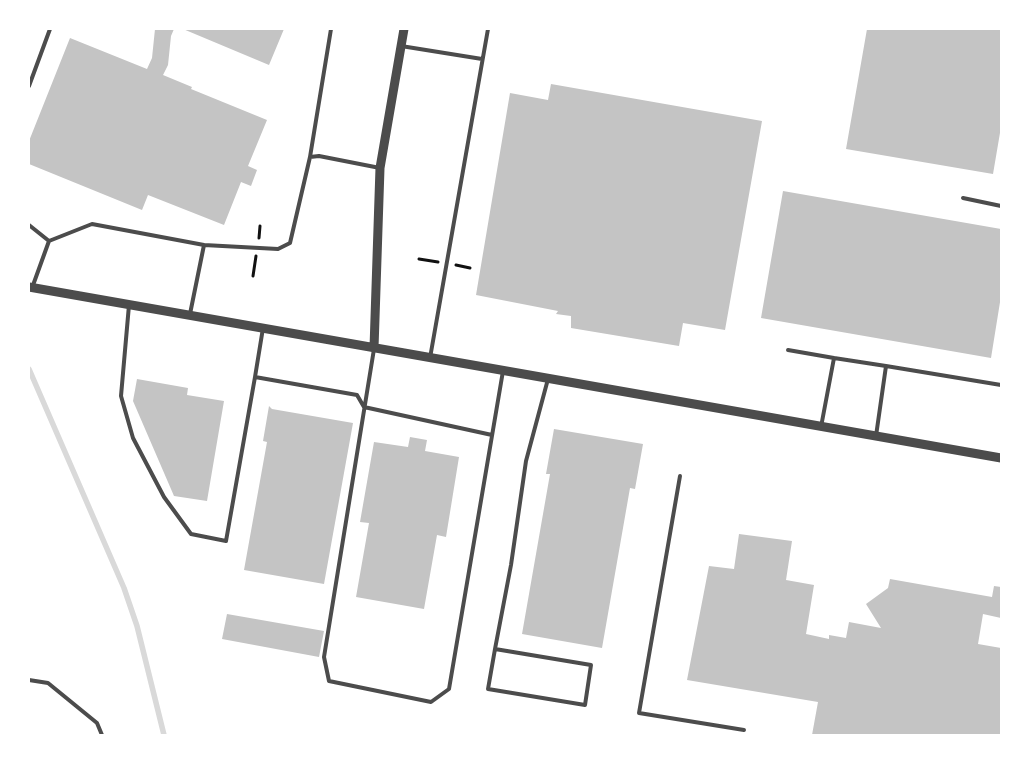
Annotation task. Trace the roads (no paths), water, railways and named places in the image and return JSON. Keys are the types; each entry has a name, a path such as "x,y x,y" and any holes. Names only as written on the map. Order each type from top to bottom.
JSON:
{"street":[{"path":"374,348 380,168 404,29"},
{"path":"30,287 1001,458"}],"lane":[{"path":"29,86 50,29"},
{"path":"30,287 49,241 92,224 204,246 278,249 290,243 310,158 330,29"},
{"path":"430,358 488,29"},
{"path":"401,46 482,59"},
{"path":"310,158 319,156 380,168"},
{"path":"963,198 1001,206"},
{"path":"29,225 49,241"},
{"path":"190,315 204,246"},
{"path":"130,305 121,396 133,438 164,497 191,534 226,541 263,328"},
{"path":"374,348 324,657 329,681 431,702 449,689 503,371"},
{"path":"788,350 1001,385"},
{"path":"821,427 834,358"},
{"path":"876,436 886,366"},
{"path":"255,377 357,395 364,407 492,435"},
{"path":"496,649 591,665 585,705 488,689 511,564 526,461 548,379"},
{"path":"680,476 639,713 744,730"},
{"path":"29,680 48,683 97,723 102,735"}],"waterway":[{"path":"29,369 124,588 137,626 164,735"}]}
